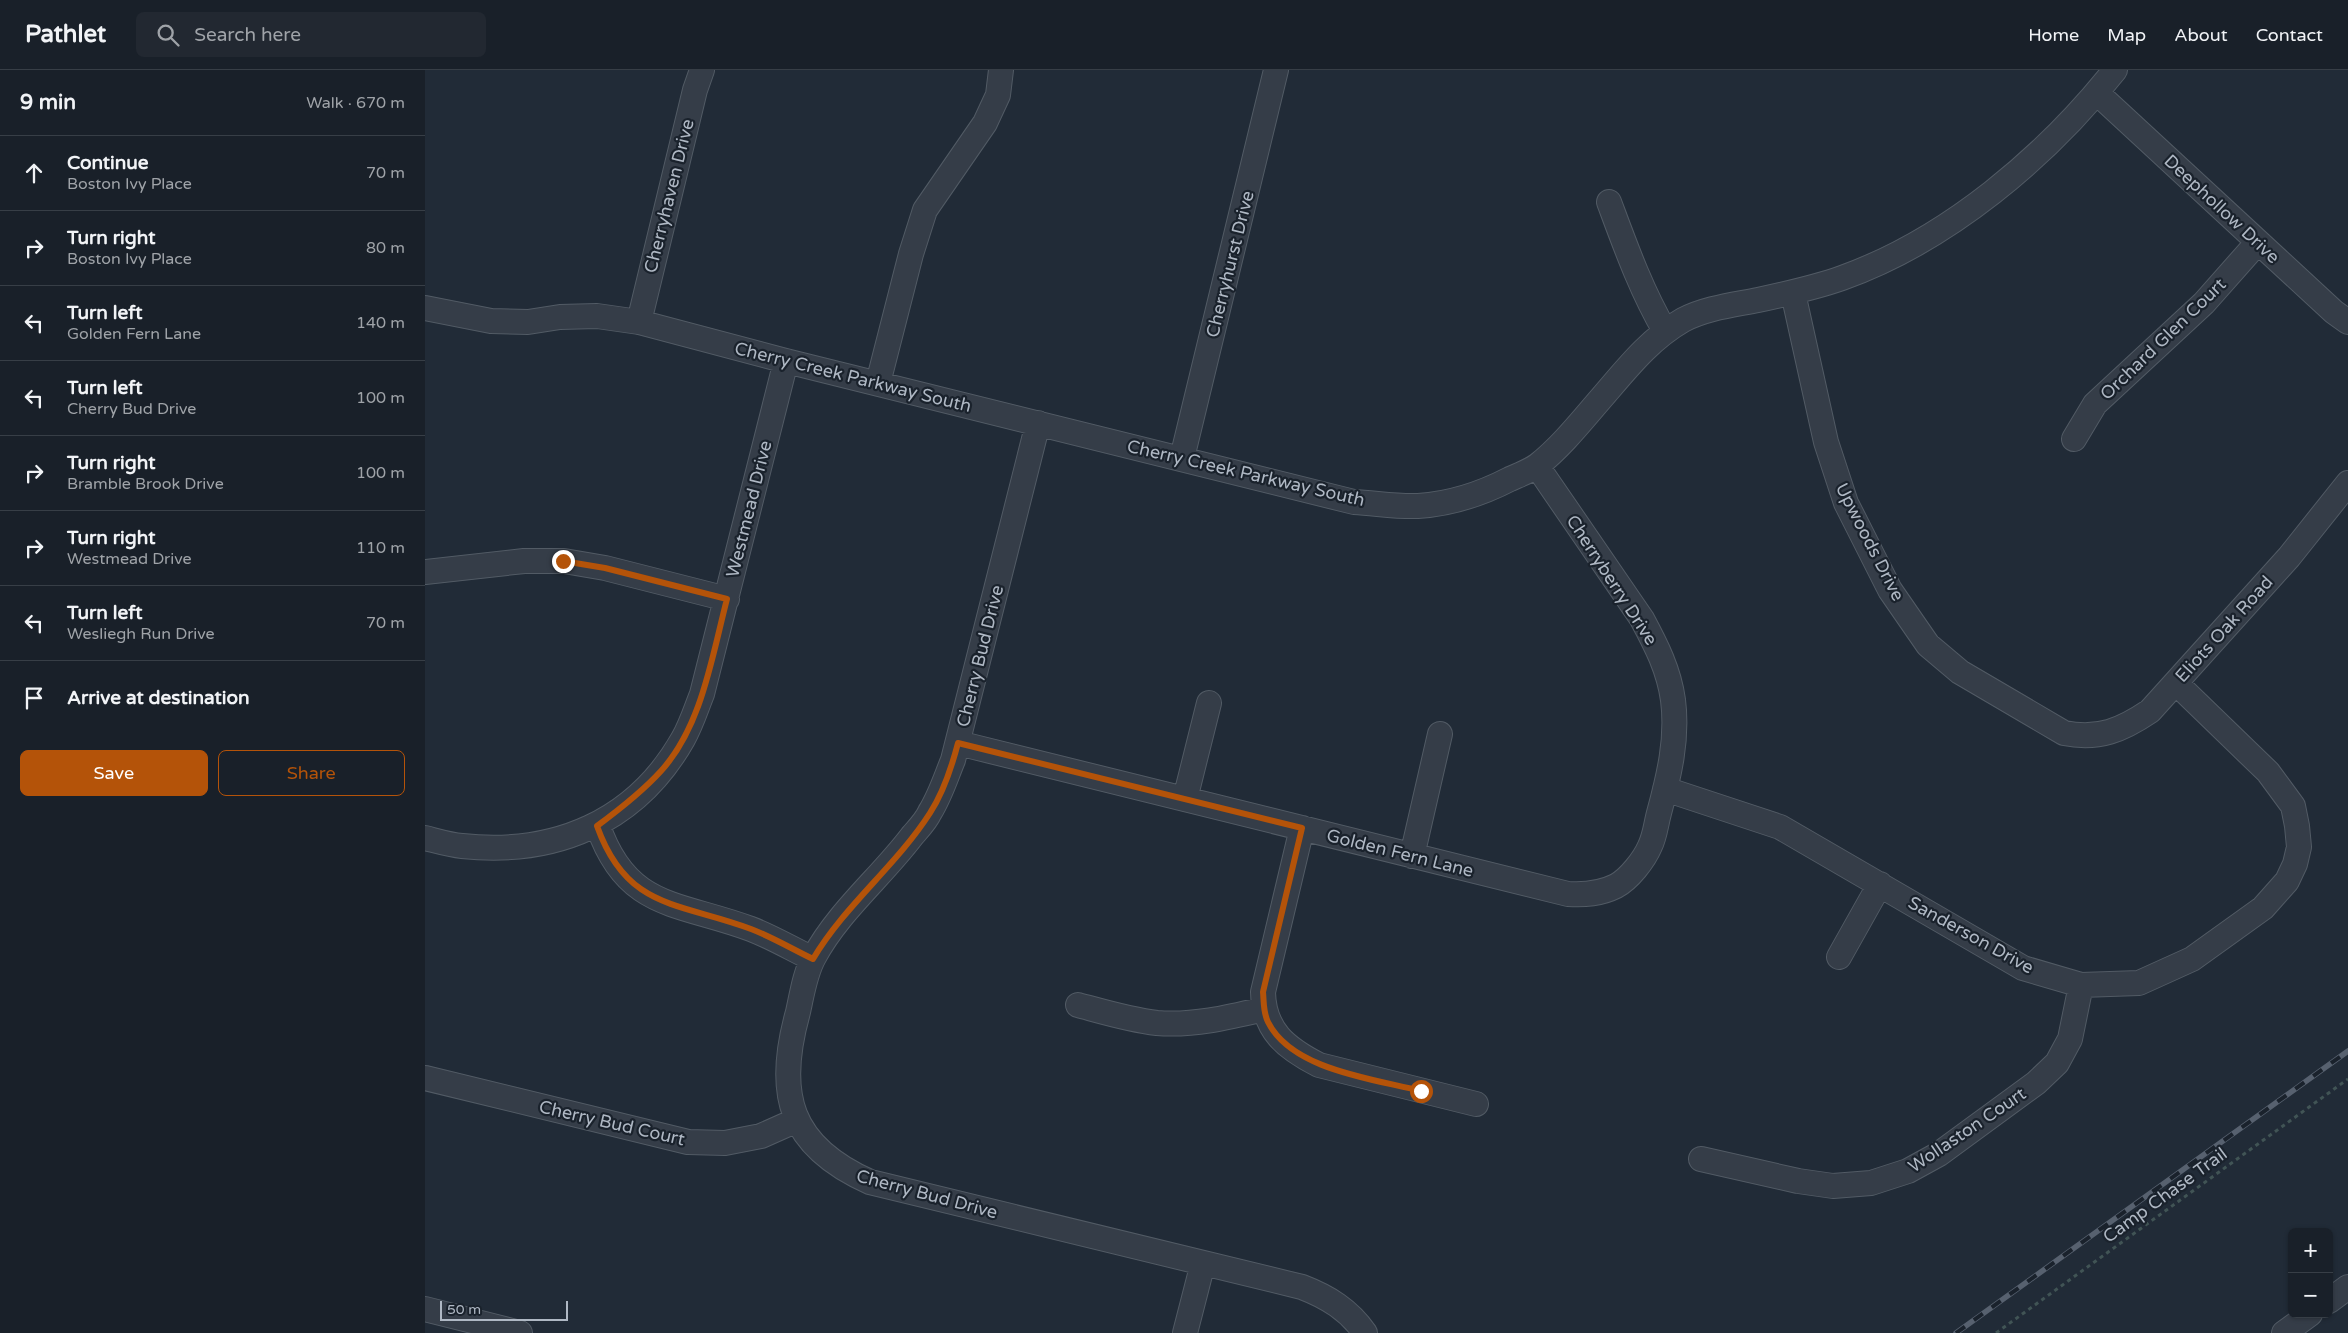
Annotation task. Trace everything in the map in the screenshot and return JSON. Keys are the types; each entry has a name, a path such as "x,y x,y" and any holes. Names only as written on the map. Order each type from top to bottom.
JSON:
{"street":[{"name":"Cherryhaven Drive","path":"639,322 695,90 702,70"},
{"path":"878,383 911,254 925,210 985,123 998,95 1001,70"},
{"name":"Cherryhurst Drive","path":"1182,458 1276,70"},
{"name":"Cherry Creek Parkway South","path":"425,308 491,321 528,322 561,317 597,316 639,322 785,361 1354,502 1417,506 1457,500 1494,487 1537,466 1565,440 1641,352 1665,331 1691,316 1721,307 1793,293 1843,278 1891,257 1939,230 2007,181 2069,124 2115,70"},
{"name":"Deephollow Drive","path":"2097,93 2334,312 2348,322"},
{"path":"1609,202 1655,314 1665,331"},
{"name":"Orchard Glen Court","path":"2074,439 2095,404 2204,303 2258,242"},
{"name":"Upwoods Drive","path":"1793,293 1826,442 1846,503 1890,590 1929,645 1960,672 2064,732 2076,735"},
{"name":"Westmead Drive","path":"425,838 460,846 495,848 530,846 567,837 597,826 631,801 662,770 683,739 702,694 785,361"},
{"name":"Cherry Bud Drive","path":"1038,423 953,760 930,813 896,857 827,936 813,959 788,1052 788,1087 797,1120 809,1141 828,1158 844,1170 870,1182 1302,1287 1320,1294 1338,1305 1357,1322 1365,1333"},
{"name":"Cherryberry Drive","path":"1537,466 1642,619 1664,665 1673,700 1675,730 1672,762 1665,789"},
{"name":"Eliots Oak Road","path":"2076,735 2103,734 2126,728 2150,711 2289,557 2348,483"},
{"path":"425,572 524,561 563,561 605,568 727,599"},
{"name":"Sanderson Drive","path":"1665,789 1780,826 2023,968 2081,986 2139,983 2192,959 2263,908 2287,882 2295,864 2299,847 2293,806 2268,772 2175,683"},
{"path":"1185,799 1209,703"},
{"path":"1412,856 1440,734"},
{"name":"Golden Fern Lane","path":"958,743 1568,894 1593,895 1617,886 1634,870 1651,846 1665,789"},
{"path":"597,826 611,859 627,879 655,899 751,929 813,959"},
{"path":"1302,828 1263,992 1264,1009 1268,1022 1281,1039 1298,1054 1319,1065 1476,1104"},
{"path":"1839,956 1880,884"},
{"name":"Wollaston Court","path":"1701,1159 1798,1181 1833,1186 1871,1183 1908,1171 1939,1154 2036,1084 2057,1063 2070,1039 2081,986"},
{"path":"1078,1005 1124,1017 1159,1023 1194,1022 1264,1009"},
{"name":"Cherry Bud Court","path":"425,1078 688,1142 725,1144 761,1136 797,1120"},
{"path":"1185,1333 1203,1263"},
{"path":"2333,1298 2348,1287"},
{"path":"425,1309 520,1333"},
{"path":"2284,1333 2305,1318"}],"path":[{"name":"Camp Chase Trail","path":"1996,1333 2348,1079"}],"railway":[{"path":"1956,1333 2348,1051"}],"route":[{"path":"563,561 605,568 727,599 702,694 683,739 662,770 631,801 597,826 611,859 627,879 655,899 751,929 813,959 827,936 896,857 930,813 953,760 958,743 1302,828 1263,992 1264,1009 1268,1022 1281,1039 1298,1054 1319,1065 1421,1091"}]}
